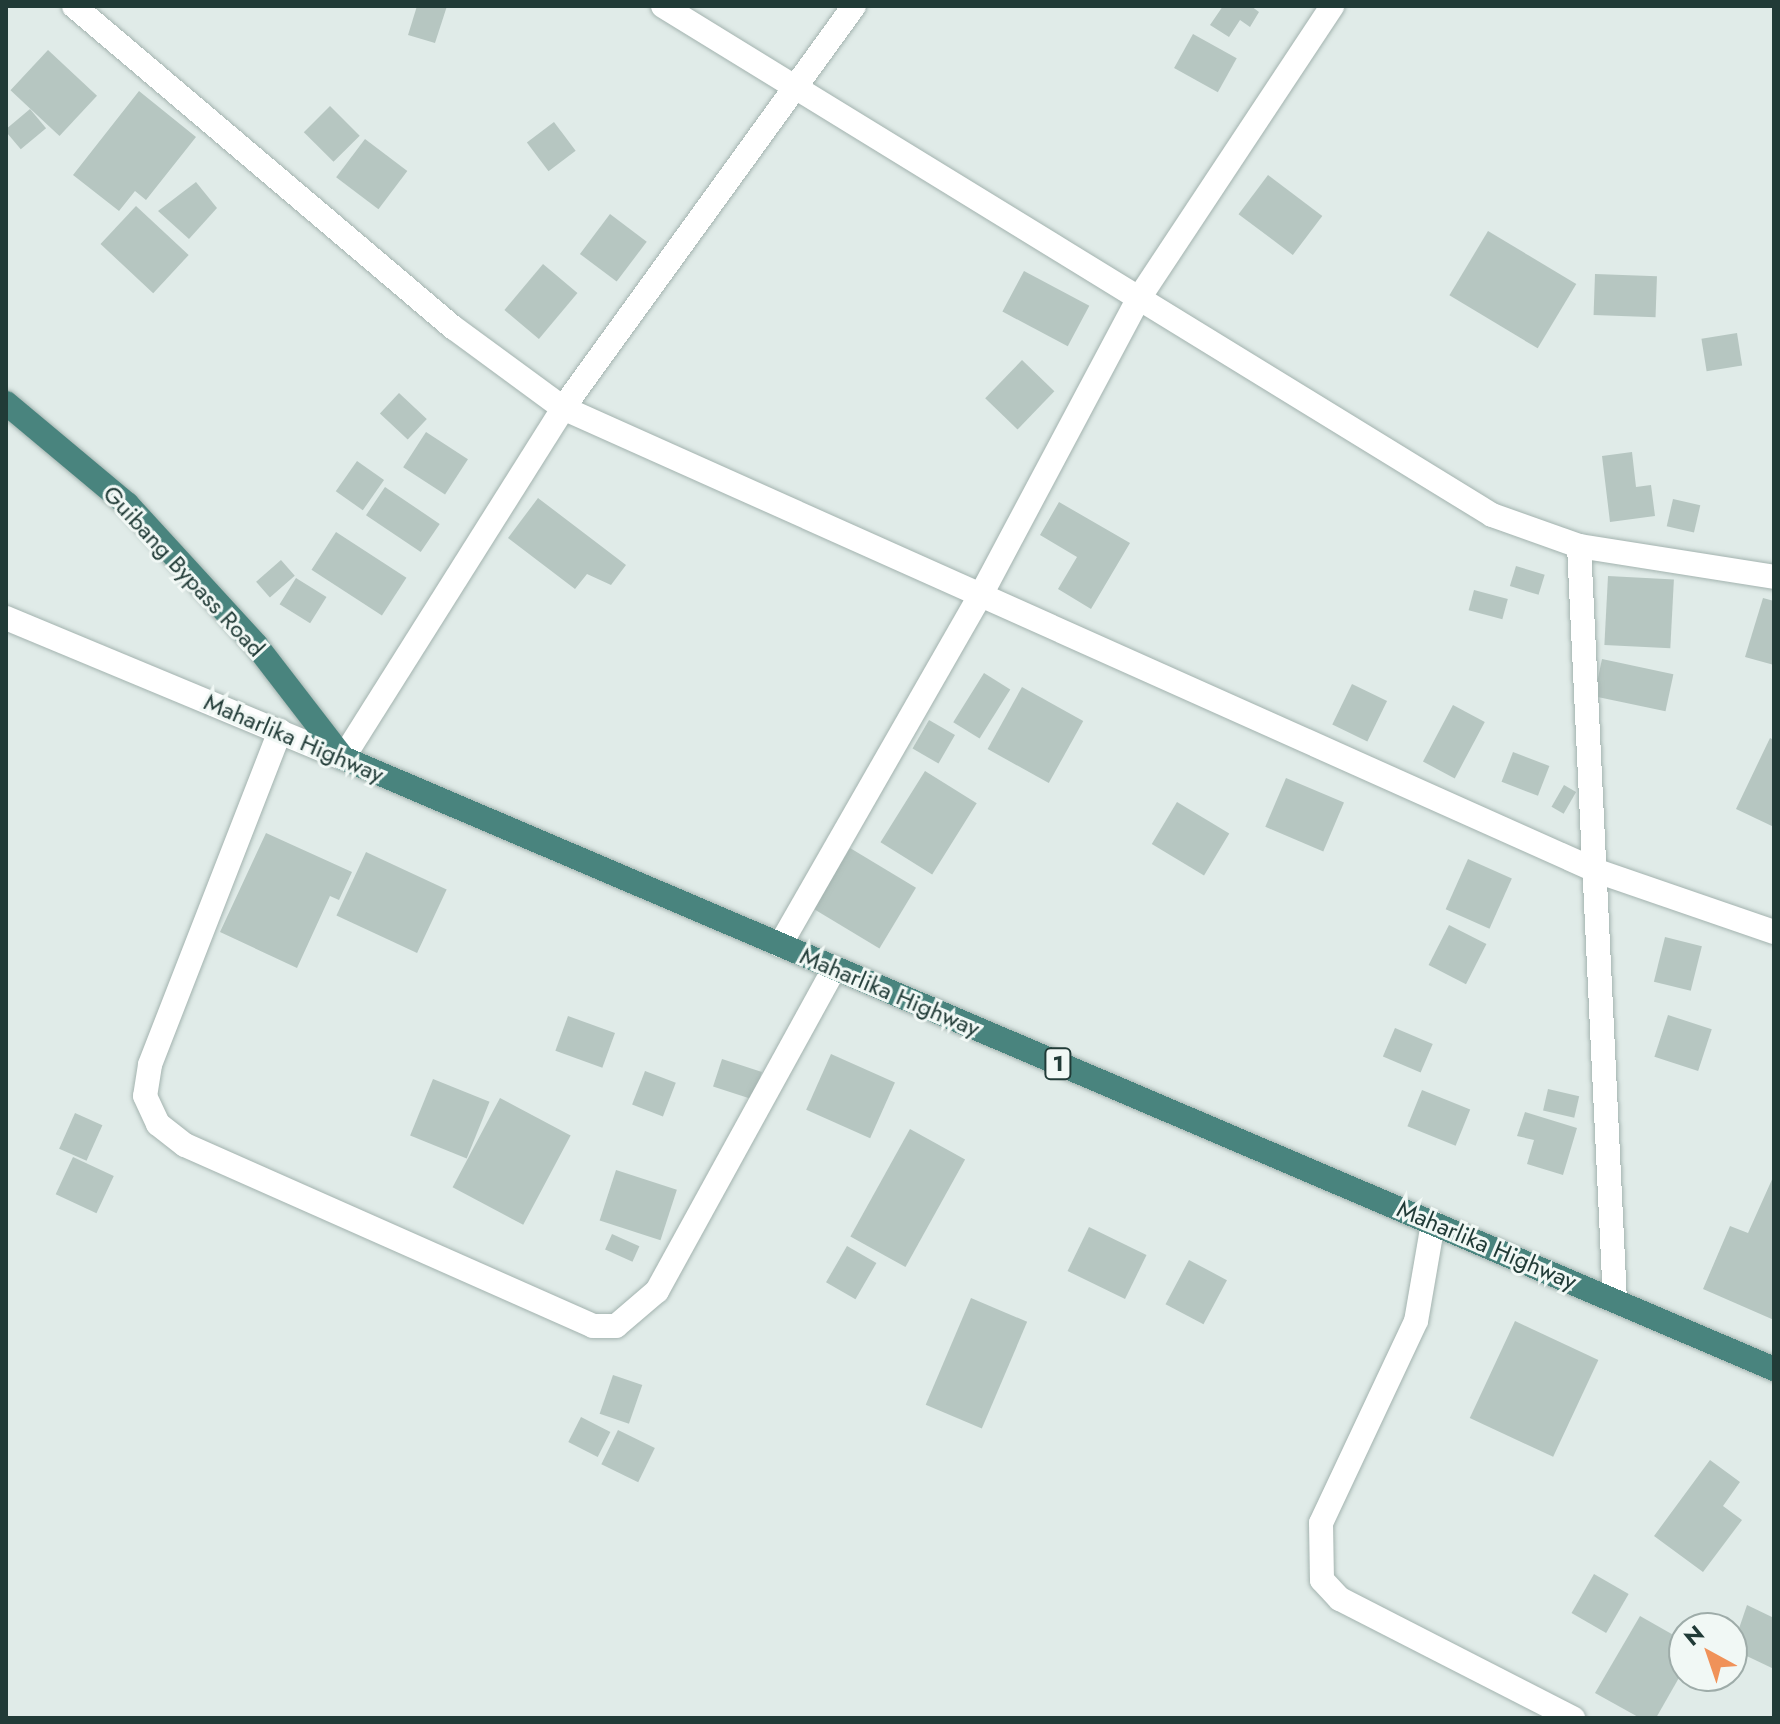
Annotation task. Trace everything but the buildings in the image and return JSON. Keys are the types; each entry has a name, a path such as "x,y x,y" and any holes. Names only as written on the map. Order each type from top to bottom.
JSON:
{"highway":[{"name":"Guibang Bypass Road","path":"6,403 127,504 256,645 343,758"},
{"name":"Maharlika Highway","path":"343,758 1774,1369"}],"street":[{"path":"74,6 454,328 563,408 983,591 1597,871 1774,932"},
{"path":"663,6 794,91 1139,298 1449,492 1529,532 1579,546 1774,577"},
{"path":"343,758 563,408 854,6"},
{"path":"780,945 983,591 1139,298 1332,6"},
{"path":"1579,546 1597,871 1615,1300"},
{"name":"Maharlika Highway","path":"6,618 343,758"},
{"path":"280,731 150,1065 145,1096 158,1124 185,1145 593,1326 616,1326 657,1291 834,969"},
{"path":"1433,1223 1416,1321 1321,1523 1322,1580 1340,1599 1573,1718"}]}
